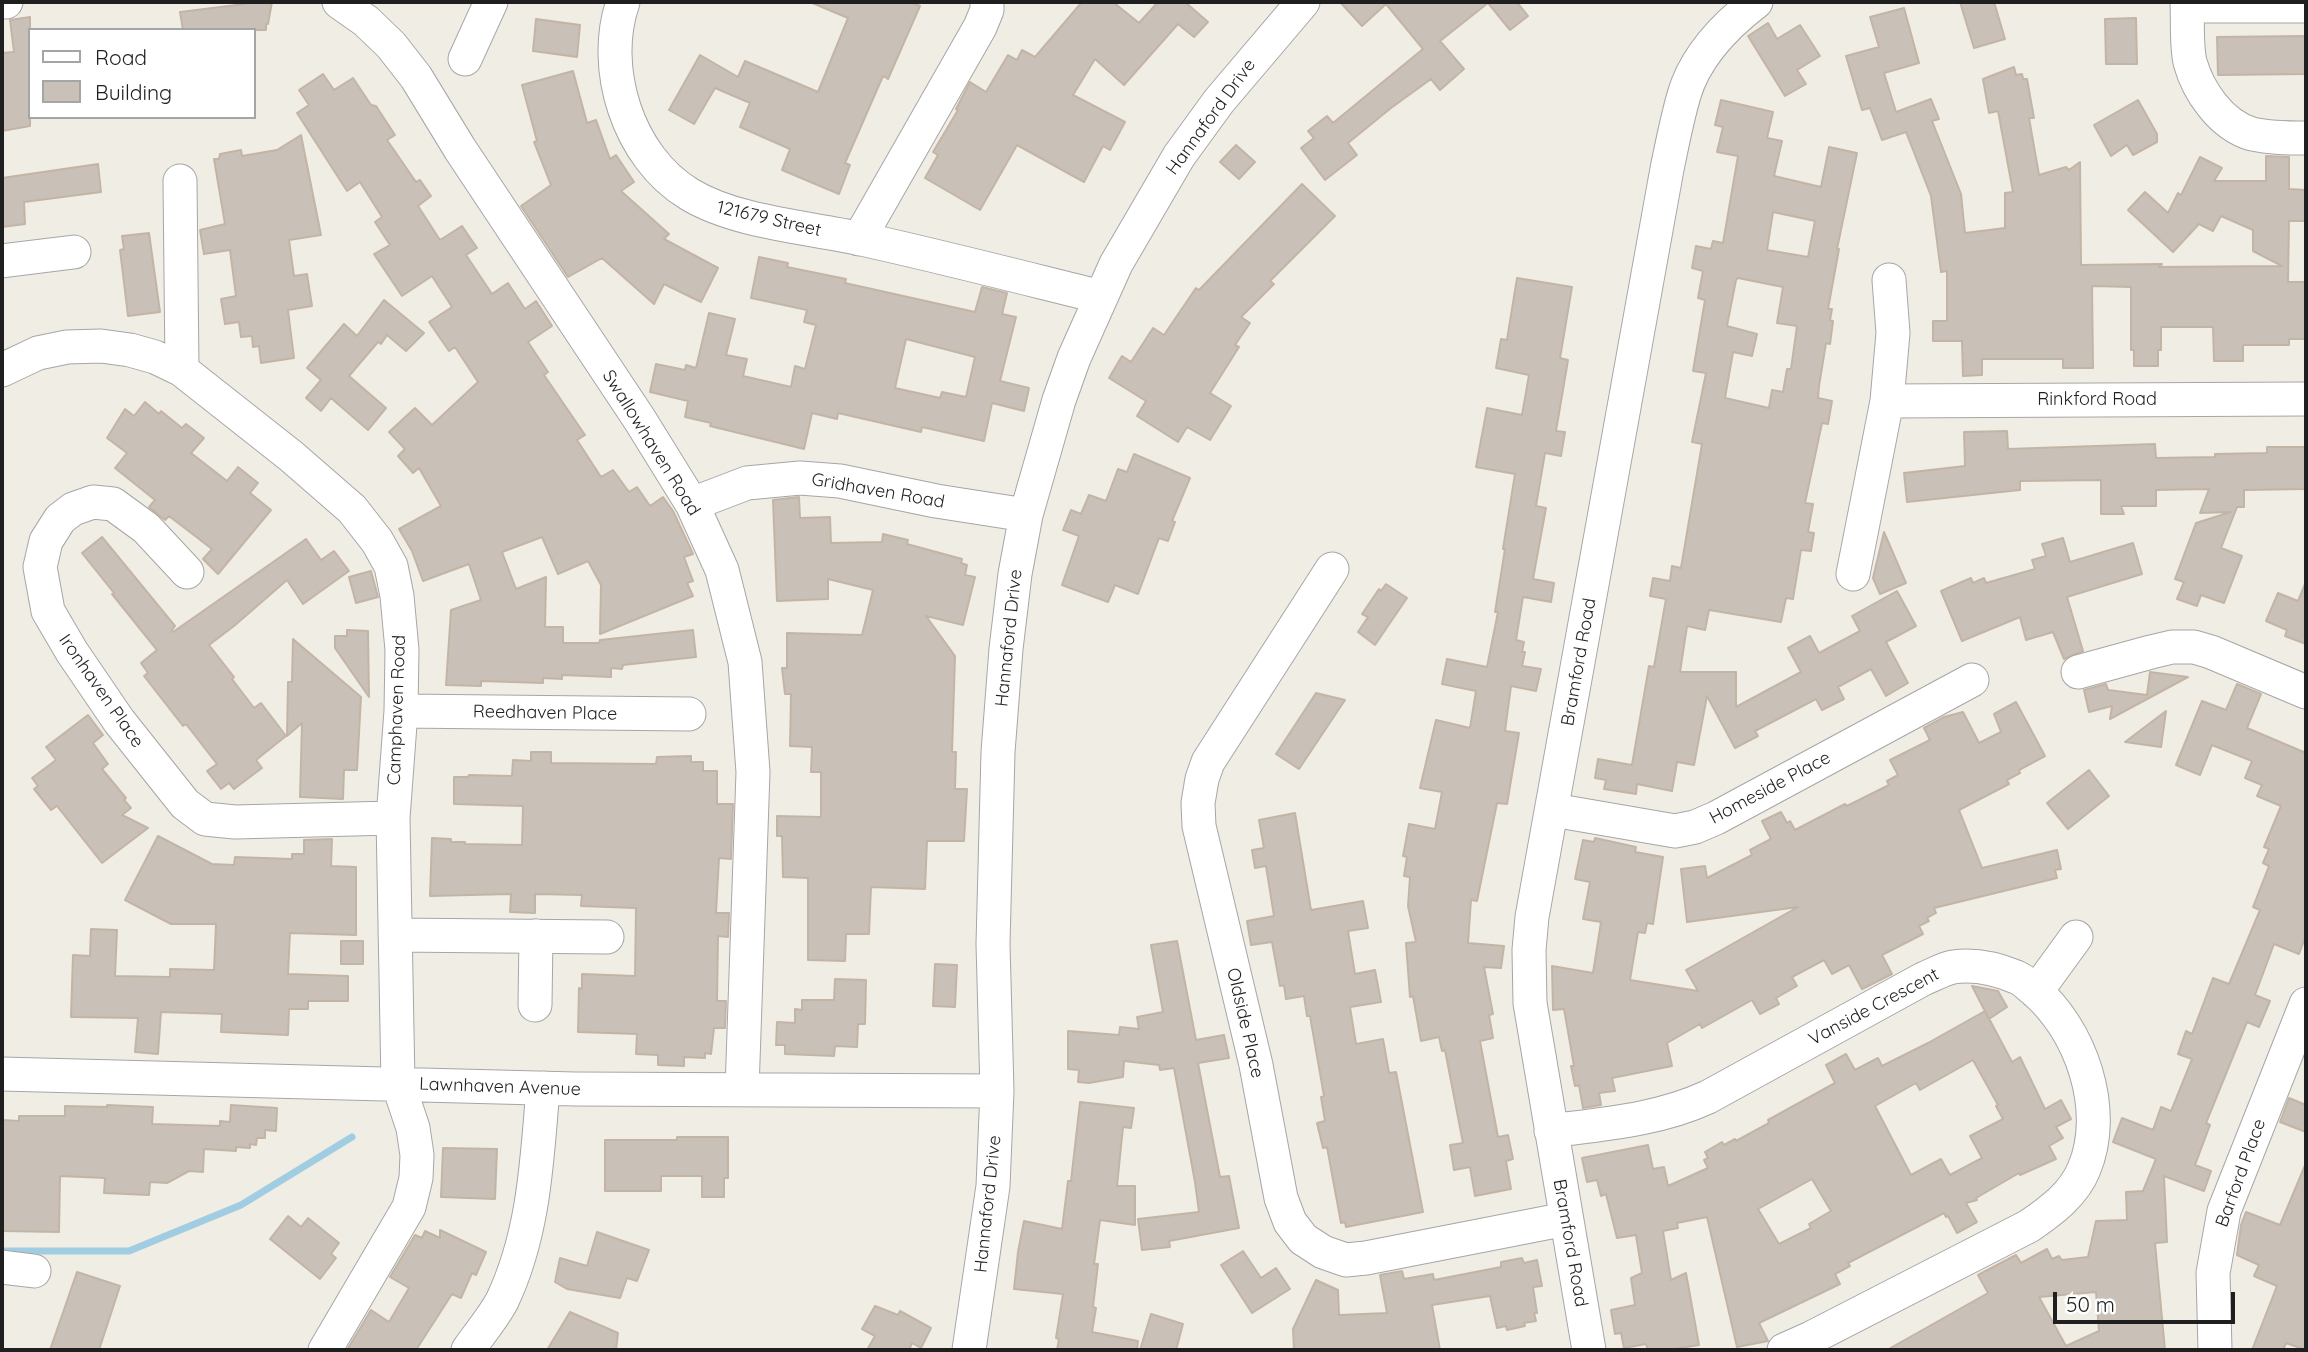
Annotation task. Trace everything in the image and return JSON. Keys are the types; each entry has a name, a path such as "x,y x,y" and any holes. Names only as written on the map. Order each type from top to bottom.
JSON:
{"street":[{"name":"Swallowhaven Road","path":"339,2 366,21 391,45 415,77 640,420 692,504 722,570 745,662 751,719 753,772 742,1090"},
{"name":"121679 Street","path":"623,2 614,48 618,84 627,119 651,159 668,178 687,193 711,206 740,215 859,239 1101,296"},
{"path":"859,239 980,27 987,10 987,2"},
{"name":"Hannaford Drive","path":"969,1350 993,1186 997,1091 993,944 998,752 1006,649 1015,574 1026,515 1059,400 1101,296 1144,214 1179,156 1219,101 1303,2"},
{"name":"Bramford Road","path":"1589,1350 1530,1003 1529,950 1532,917 1667,169 1685,93 1696,68 1714,42 1734,19 1756,2"},
{"path":"464,59 484,4"},
{"path":"2306,6 2187,4 2190,60 2199,84 2213,106 2231,123 2249,133 2273,138 2306,138"},
{"path":"180,181 182,369"},
{"path":"2,261 74,252"},
{"path":"1853,574 1887,401 1893,333 1889,280"},
{"name":"Camphaven Road","path":"2,370 38,353 67,347 102,346 155,357 182,369 291,456 352,509 377,541 391,566 402,650 401,711 393,818 398,1083 413,1128 417,1155 416,1178 410,1207 326,1350"},
{"name":"Rinkford Road","path":"1887,401 2306,399"},
{"name":"Gridhaven Road","path":"692,504 747,483 800,478 840,481 936,501 1026,515"},
{"name":"Ironhaven Place","path":"187,572 146,528 113,504 93,502 73,509 60,519 46,541 40,567 48,611 72,652 118,721 184,804 205,819 235,822 393,818"},
{"name":"Oldside Place","path":"1332,569 1208,762 1198,803 1203,849 1256,1065 1281,1198 1290,1222 1303,1239 1323,1252 1346,1260 1566,1219"},
{"path":"2078,672 2172,647 2194,647 2306,692"},
{"name":"Homeside Place","path":"1553,810 1675,831 1695,827 1972,680"},
{"name":"Reedhaven Place","path":"401,711 689,714"},
{"path":"395,935 607,937"},
{"path":"535,1004 537,936"},
{"path":"2036,992 2076,937"},
{"name":"Vanside Crescent","path":"1551,1131 1641,1119 1682,1109 1923,979 1952,967 1980,967 2019,978 2045,999 2066,1030 2085,1068 2093,1111 2091,1146 2084,1171 2071,1190 2054,1209 2029,1226 1784,1350"},
{"name":"Barford Place","path":"2215,1350 2213,1273 2224,1211 2306,1004"},
{"name":"Lawnhaven Avenue","path":"2,1074 543,1088 997,1091"},
{"path":"468,1350 501,1303 527,1229 535,1184 543,1088"}],"building":[{"path":"272,2 266,30 183,28 180,12"},
{"path":"810,2 910,2 920,6 888,79 883,76 845,163 850,165 839,194 782,170 790,149 740,127 750,103 715,88 694,124 669,110 700,55 738,77 745,61 818,92 848,18"},
{"path":"1082,2 1113,2 1139,23 1158,2 1185,2 1208,22 1194,37 1178,24 1124,85 1095,59 1073,95 1125,122 1110,150 1103,146 1084,182 1017,145 980,210 925,178 938,155 933,152 958,110 956,109 970,82 986,92 1008,55 1017,60 1022,50 1035,57"},
{"path":"1340,2 1517,2 1528,16 1510,30 1488,3 1440,41 1464,69 1440,90 1431,79 1391,108 1348,143 1357,155 1325,180 1301,148 1314,138 1308,131 1327,116 1333,123 1423,49 1386,4 1362,26"},
{"path":"1960,2 1994,2 2005,39 1974,48"},
{"path":"1904,8 1919,63 1884,73 1896,112 1931,99 1939,119 1932,121 1961,194 1965,233 2005,228 2005,193 2013,192 1998,111 1989,113 1983,79 2014,67 2016,75 2022,74 2023,79 2027,79 2034,118 2029,118 2039,175 2066,167 2069,170 2080,162 2081,265 2282,266 2253,251 2253,230 2221,216 2213,231 2199,224 2173,252 2128,210 2145,192 2168,213 2178,193 2181,195 2200,157 2222,168 2214,181 2266,181 2266,156 2289,157 2289,189 2306,190 2306,221 2289,221 2288,282 2306,282 2306,339 2289,339 2289,345 2243,345 2243,361 2214,361 2213,327 2161,327 2158,366 2134,366 2134,350 2131,350 2131,287 2092,286 2093,368 2063,368 2063,359 1982,359 1982,375 1963,376 1962,341 1933,341 1933,321 1947,321 1947,271 1941,272 1931,196 1906,132 1882,140 1870,108 1862,110 1846,56 1879,47 1870,17"},
{"path":"30,17 30,126 2,131 2,53 14,52 10,20"},
{"path":"2136,18 2137,64 2106,64 2105,19"},
{"path":"536,19 580,25 577,57 533,51"},
{"path":"1768,23 1777,39 1800,25 1820,56 1797,70 1806,84 1785,96 1748,36"},
{"path":"2306,36 2306,74 2218,75 2217,37"},
{"path":"573,71 587,123 596,120 610,159 616,155 634,182 621,191 669,234 664,239 718,268 701,302 664,284 654,304 602,258 568,277 521,206 551,185 534,142 537,141 522,85"},
{"path":"323,74 334,90 353,78 371,105 376,106 395,135 387,140 416,182 420,180 431,196 418,206 440,240 462,226 477,248 466,255 492,294 508,283 525,309 536,301 552,326 528,342 548,372 544,375 585,435 577,440 601,477 613,470 629,492 637,487 650,506 663,497 673,511 693,554 684,557 693,581 687,583 693,596 600,634 601,585 588,561 558,574 542,537 502,552 516,589 546,577 545,627 563,627 563,643 599,643 600,640 693,630 696,657 623,665 622,669 611,668 611,677 562,675 562,679 543,678 543,683 481,681 481,686 446,685 451,610 481,600 469,564 423,581 412,551 399,529 441,506 419,468 413,473 398,456 405,449 389,432 415,408 432,425 478,382 455,347 449,351 429,322 452,307 432,276 402,296 374,254 390,245 375,222 382,217 360,182 347,191 297,113 309,105 299,90"},
{"path":"1721,100 1773,112 1767,138 1782,141 1774,176 1821,187 1829,147 1857,153 1837,249 1828,309 1832,309 1830,320 1833,321 1830,344 1826,343 1819,386 1818,398 1832,401 1828,424 1822,423 1805,503 1813,504 1808,532 1814,533 1811,551 1801,550 1793,599 1786,598 1781,622 1709,610 1705,630 1687,626 1680,672 1736,672 1736,707 1801,672 1788,648 1810,636 1819,653 1860,631 1852,616 1897,591 1916,626 1886,642 1908,683 1886,696 1871,669 1838,687 1844,699 1822,710 1816,699 1755,731 1758,736 1735,748 1707,696 1694,765 1677,762 1672,791 1637,784 1636,794 1604,789 1606,780 1595,778 1598,759 1632,765 1649,666 1654,667 1666,599 1650,596 1653,578 1670,581 1672,566 1681,568 1702,444 1692,442 1706,373 1693,371 1705,300 1698,298 1703,271 1692,268 1696,246 1711,249 1713,241 1723,243 1738,156 1717,152 1723,127 1715,125","holes":["1773,212 1815,221 1808,257 1767,250","1738,278 1783,287 1777,323 1797,326 1791,369 1787,369 1783,392 1772,390 1769,408 1725,398 1733,352 1752,356 1757,334 1727,326"]},
{"path":"2138,100 2157,134 2157,142 2133,155 2127,145 2111,156 2094,125"},
{"path":"301,135 321,235 289,240 294,276 307,274 312,306 288,310 294,358 261,363 259,346 253,347 252,336 241,337 239,322 225,324 221,299 236,296 230,250 204,254 200,230 225,224 214,159 219,159 220,154 241,150 242,156 277,150"},
{"path":"1236,145 1255,162 1239,179 1220,162"},
{"path":"98,164 101,192 24,202 25,224 2,227 2,178"},
{"path":"1302,184 1335,216 1270,281 1274,284 1241,317 1250,323 1235,345 1239,347 1210,393 1231,406 1210,440 1187,427 1178,442 1137,416 1146,401 1109,378 1122,356 1131,362 1153,328 1164,335 1196,288 1199,290"},
{"path":"149,233 160,312 128,316 120,250 124,249 122,236"},
{"path":"759,257 788,263 787,267 846,279 845,283 975,312 982,287 1007,293 1002,314 1016,317 1000,381 1029,388 1024,411 992,403 984,441 922,427 921,432 838,413 837,419 812,413 804,449 710,426 711,423 685,417 688,401 650,392 656,364 685,370 686,365 696,368 709,313 735,319 726,355 747,359 743,376 791,387 795,366 805,369 816,325 804,322 807,310 751,298","holes":["906,339 975,357 966,397 942,392 940,398 895,388"]},
{"path":"1517,278 1572,287 1560,358 1568,360 1556,431 1565,432 1561,456 1545,453 1536,506 1546,508 1533,579 1554,583 1551,602 1523,597 1516,640 1524,642 1522,666 1541,669 1536,691 1511,686 1505,731 1519,733 1507,804 1497,803 1477,901 1471,900 1468,943 1504,946 1501,968 1484,967 1493,1014 1489,1015 1493,1038 1480,1041 1498,1137 1508,1135 1513,1159 1506,1161 1511,1189 1475,1196 1470,1167 1454,1170 1450,1145 1463,1143 1445,1050 1442,1051 1439,1037 1421,1041 1413,996 1410,997 1406,943 1416,942 1408,906 1410,877 1404,876 1407,857 1403,856 1409,824 1435,829 1442,792 1420,788 1436,720 1470,728 1476,691 1442,684 1447,659 1487,667 1498,612 1495,612 1515,474 1476,467 1487,408 1522,415 1529,375 1496,368 1501,339 1507,340"},
{"path":"384,300 424,333 406,351 387,335 349,376 386,408 368,430 331,398 321,411 306,398 321,380 307,368 344,324 357,336"},
{"path":"145,402 159,414 161,411 182,428 186,424 204,438 191,453 227,481 238,467 258,483 250,493 271,510 218,574 203,559 212,549 169,516 165,520 149,507 155,500 115,468 127,453 107,438 125,409 134,416"},
{"path":"2007,431 2008,449 2155,444 2156,458 2215,457 2215,454 2267,453 2267,447 2306,447 2306,489 2244,490 2244,507 2237,507 2221,548 2242,556 2224,603 2201,595 2197,606 2177,599 2184,582 2175,579 2196,523 2231,512 2200,513 2209,489 2156,490 2156,506 2121,506 2124,514 2101,514 2101,480 2020,481 2020,490 1907,502 1904,473 1965,466 1964,432"},
{"path":"1134,454 1190,478 1172,521 1175,522 1168,541 1159,538 1138,594 1115,585 1108,602 1062,585 1079,536 1063,530 1071,510 1081,514 1089,495 1106,501 1118,469 1127,472"},
{"path":"799,497 800,518 830,517 831,543 882,542 883,534 908,540 907,544 962,559 961,563 967,565 965,575 975,577 963,625 926,616 955,656 952,752 956,752 955,789 967,789 964,841 927,841 925,889 871,887 869,934 846,934 845,961 808,960 808,878 783,877 782,836 777,836 777,816 821,817 821,772 811,772 812,747 790,746 791,694 785,694 782,668 787,668 787,633 862,635 873,590 828,579 828,599 777,601 773,500"},
{"path":"1884,532 1906,583 1880,594 1873,578"},
{"path":"102,537 175,626 173,632 306,539 321,560 334,551 349,571 303,604 287,580 209,645 254,708 261,703 286,736 256,760 262,768 234,789 229,783 221,789 207,771 217,764 144,676 148,673 141,663 157,650 82,553"},
{"path":"2063,538 2070,562 2133,543 2142,574 2067,597 2083,651 2064,659 2053,632 2026,640 2020,617 1962,641 1941,591 1971,578 1973,583 1984,578 1986,583 2035,569 2032,560 2046,556 2042,544"},
{"path":"371,571 378,597 356,603 349,577"},
{"path":"1386,584 1407,598 1375,645 1358,632 1368,617 1362,614 1379,589 1381,591"},
{"path":"2305,584 2306,644 2285,636 2287,630 2266,621 2278,593 2298,601"},
{"path":"347,630 368,631 369,697 335,648 335,636 347,636"},
{"path":"293,639 361,697 357,770 344,770 343,799 300,797 302,723 287,736 288,682 292,682"},
{"path":"2150,672 2188,677 2110,719 2112,706 2089,712 2084,690 2106,684 2108,690 2147,695"},
{"path":"2237,684 2261,694 2247,728 2306,753 2306,935 2299,954 2274,944 2255,995 2270,1001 2259,1027 2247,1022 2206,1123 2210,1125 2195,1165 2211,1171 2204,1191 2164,1176 2167,1242 2155,1243 2165,1350 1887,1350 1988,1293 1978,1275 2016,1255 2021,1263 2047,1249 2052,1259 2059,1256 2062,1260 2088,1257 2096,1221 2127,1220 2126,1192 2143,1191 2156,1159 2113,1142 2122,1118 2153,1130 2161,1107 2171,1111 2192,1059 2178,1054 2186,1031 2192,1034 2213,978 2229,984 2260,910 2253,907 2269,866 2263,863 2269,849 2264,847 2281,806 2257,796 2262,785 2245,778 2252,761 2212,745 2200,775 2176,765 2202,701 2226,710","holes":["2096,1292 2099,1331 2066,1346 2039,1297"]},
{"path":"1316,693 1345,700 1299,769 1276,754"},
{"path":"2016,702 2045,756 2019,770 2020,773 2007,780 2009,784 1959,810 1982,868 2057,850 2061,869 2055,870 2057,878 1934,908 1936,913 1927,918 1929,921 1919,926 1923,934 1882,955 1892,974 1862,989 1849,965 1832,974 1824,960 1792,977 1797,986 1776,998 1779,1004 1760,1014 1752,1000 1702,1028 1700,1024 1667,1043 1672,1066 1612,1078 1615,1091 1599,1093 1601,1105 1583,1108 1579,1085 1575,1086 1571,1066 1574,1066 1564,1009 1553,1010 1552,966 1593,973 1601,922 1583,919 1590,882 1575,879 1583,840 1594,842 1595,838 1636,847 1635,852 1663,857 1653,924 1647,923 1645,933 1638,932 1630,980 1698,991 1686,970 1798,907 1687,922 1681,869 1705,866 1707,878 1752,855 1750,850 1771,839 1762,821 1781,812 1795,830 1889,785 1887,781 1898,775 1890,760 1930,740 1924,728 1944,717 1963,712 1979,743 2001,732 1994,714"},
{"path":"2166,711 2161,747 2125,742"},
{"path":"88,715 103,735 93,743 108,764 102,769 131,808 122,815 148,828 102,863 57,806 51,810 34,789 38,786 32,778 56,760 46,747"},
{"path":"531,752 551,752 551,763 656,764 657,757 691,756 691,762 703,762 703,771 717,771 717,804 733,804 731,859 719,858 716,913 729,913 728,937 718,936 717,1001 726,1001 725,1028 714,1028 711,1054 705,1053 705,1058 684,1057 684,1066 658,1065 658,1055 636,1054 637,1034 578,1032 582,974 635,976 636,908 581,906 582,895 535,894 535,913 510,912 511,894 430,896 432,838 451,839 451,842 465,844 522,845 523,806 454,804 454,777 512,776 513,760 531,761"},
{"path":"2089,770 2109,796 2068,829 2047,803"},
{"path":"1295,813 1311,910 1363,901 1368,928 1348,931 1355,974 1375,970 1381,1002 1350,1007 1356,1044 1383,1039 1389,1073 1396,1072 1423,1212 1346,1227 1345,1222 1341,1223 1327,1147 1323,1148 1317,1123 1325,1121 1321,1097 1324,1096 1304,996 1286,999 1284,985 1280,986 1272,942 1251,945 1247,921 1274,916 1266,866 1255,868 1252,850 1264,848 1259,820"},
{"path":"158,836 212,864 234,865 235,857 292,859 292,854 304,854 304,840 332,839 331,866 356,867 356,935 290,933 288,974 348,976 348,1001 308,1001 308,1009 289,1009 288,1035 221,1032 222,1014 161,1012 158,1054 135,1052 138,1018 71,1017 73,955 90,956 91,929 117,930 115,976 170,977 170,969 214,970 216,924 171,924 125,900"},
{"path":"341,941 363,941 363,964 341,964"},
{"path":"1177,941 1196,1040 1224,1035 1229,1058 1198,1063 1220,1177 1229,1176 1239,1228 1169,1241 1170,1247 1142,1250 1138,1219 1199,1212 1174,1068 1160,1070 1159,1065 1124,1061 1123,1077 1089,1083 1078,1082 1079,1070 1068,1069 1068,1031 1119,1035 1120,1027 1139,1029 1137,1017 1163,1012 1151,945"},
{"path":"935,964 957,965 955,1007 933,1006"},
{"path":"835,979 866,980 865,1024 858,1024 857,1047 835,1046 834,1056 785,1054 785,1045 776,1045 777,1022 795,1023 795,1009 802,1010 802,1000 834,1000"},
{"path":"1972,986 1998,991 2007,1007 1989,1019"},
{"path":"1985,1011 2012,1062 2020,1057 2045,1109 2061,1100 2071,1119 2056,1127 2063,1138 2049,1146 2056,1159 2020,1175 2019,1173 1976,1198 1977,1200 1966,1203 1977,1222 1957,1233 1944,1213 1848,1263 1850,1266 1835,1274 1840,1284 1759,1323 1768,1341 1737,1347 1707,1217 1677,1223 1678,1228 1663,1231 1671,1280 1686,1273 1699,1345 1667,1350 1648,1350 1646,1344 1624,1348 1621,1333 1615,1334 1611,1310 1635,1305 1631,1278 1642,1273 1636,1235 1617,1238 1606,1194 1601,1196 1597,1180 1587,1182 1582,1158 1648,1145 1653,1169 1664,1167 1668,1186 1708,1168 1704,1160 1708,1158 1705,1152 1722,1142 1724,1145 1735,1139 1736,1141 1835,1083 1826,1065 1846,1054 1855,1070 1878,1058 1882,1066","holes":["1973,1060 2003,1119 1970,1136 1982,1158 1950,1175 1941,1159 1911,1175 1875,1106 1916,1083 1920,1090","1812,1179 1831,1211 1809,1224 1811,1228 1779,1244 1758,1209"]},
{"path":"2289,1098 2306,1105 2306,1132 2280,1122"},
{"path":"1080,1102 1134,1108 1131,1128 1123,1127 1117,1186 1135,1186 1135,1225 1100,1220 1094,1264 1098,1264 1092,1332 1138,1341 1137,1350 1057,1350 1059,1339 1056,1338 1063,1294 1014,1289 1024,1221 1062,1229 1068,1181 1071,1181"},
{"path":"231,1105 277,1108 276,1131 265,1130 265,1138 257,1138 256,1145 250,1144 250,1148 236,1147 236,1151 204,1149 203,1172 189,1171 167,1183 150,1182 149,1195 104,1193 105,1178 60,1176 59,1232 2,1231 2,1120 19,1121 19,1116 65,1116 65,1106 153,1107 152,1124 220,1126 220,1121 230,1122"},
{"path":"677,1137 728,1137 728,1178 724,1178 724,1197 702,1197 702,1176 661,1176 661,1191 605,1191 605,1140 677,1140"},
{"path":"443,1148 497,1149 495,1199 441,1197"},
{"path":"2306,1163 2306,1350 2286,1343 2283,1350 2252,1350 2277,1286 2254,1276 2259,1265 2237,1255 2241,1225 2246,1212 2280,1225"},
{"path":"288,1216 301,1227 308,1218 339,1243 331,1254 336,1258 320,1279 270,1239"},
{"path":"440,1230 486,1252 476,1275 472,1273 461,1298 452,1294 416,1350 347,1350 371,1310 389,1322 409,1288 390,1277 415,1235 422,1238 425,1231 440,1238"},
{"path":"597,1232 649,1250 637,1281 627,1278 620,1298 567,1289 555,1282 560,1258 587,1266"},
{"path":"1243,1251 1261,1278 1276,1268 1290,1289 1252,1313 1221,1265"},
{"path":"1522,1258 1524,1263 1537,1260 1542,1286 1533,1287 1536,1321 1524,1323 1525,1326 1507,1330 1506,1326 1497,1328 1490,1296 1432,1305 1440,1350 1294,1350 1293,1329 1316,1280 1338,1290 1339,1315 1387,1313 1380,1275 1402,1271 1404,1279 1433,1274 1434,1280 1501,1267 1501,1262"},
{"path":"77,1272 120,1286 99,1350 50,1350"},
{"path":"875,1306 898,1315 900,1311 931,1328 921,1348 912,1343 909,1350 867,1350 875,1336 862,1329"},
{"path":"570,1312 618,1333 616,1350 547,1350"},
{"path":"1151,1314 1183,1324 1176,1350 1140,1350"}],"waterway":[{"path":"3,1251 129,1251 241,1205 352,1137"}]}
